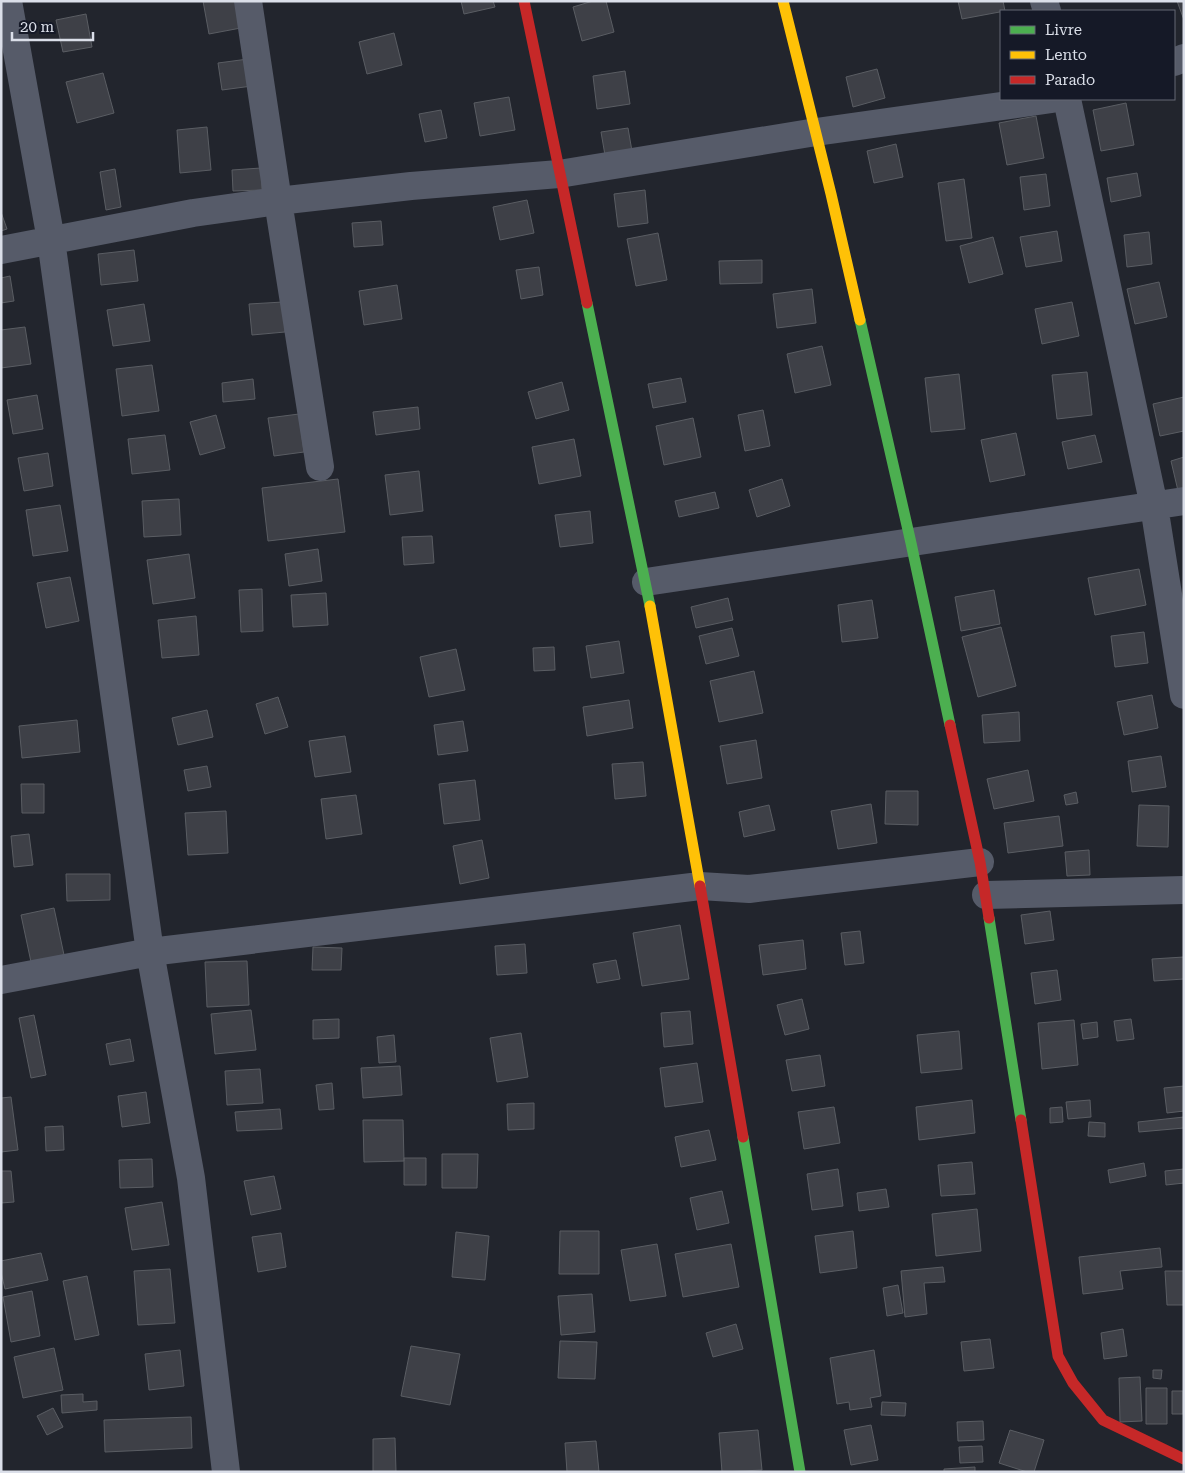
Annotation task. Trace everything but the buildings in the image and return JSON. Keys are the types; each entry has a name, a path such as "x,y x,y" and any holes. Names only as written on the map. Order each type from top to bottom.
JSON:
{"street":[{"path":"8,1 52,240 150,952 191,1178 226,1472"},
{"path":"248,1 320,467"},
{"path":"524,1 646,582 800,1472"},
{"path":"783,1 816,132 911,543 980,862 1058,1356 1073,1383 1103,1420 1184,1459"},
{"path":"1,250 193,213 278,201 412,186 559,174 816,132 1045,100"},
{"path":"1067,100 1154,506 1184,695"},
{"path":"646,582 1184,501"},
{"path":"1,980 150,952 700,886 749,889 980,862"},
{"path":"986,896 1184,890"}],"traffic: fast":[{"path":"587,303 650,606"},
{"path":"860,320 950,725"},
{"path":"989,918 1021,1120"},
{"path":"743,1137 800,1472"}],"traffic: slow":[{"path":"783,1 860,320"},
{"path":"650,606 700,886"}],"traffic: jam":[{"path":"524,1 587,303"},
{"path":"950,725 980,862 989,918"},
{"path":"700,886 743,1137"},
{"path":"1021,1120 1058,1356 1073,1383 1103,1420 1184,1459"}]}
